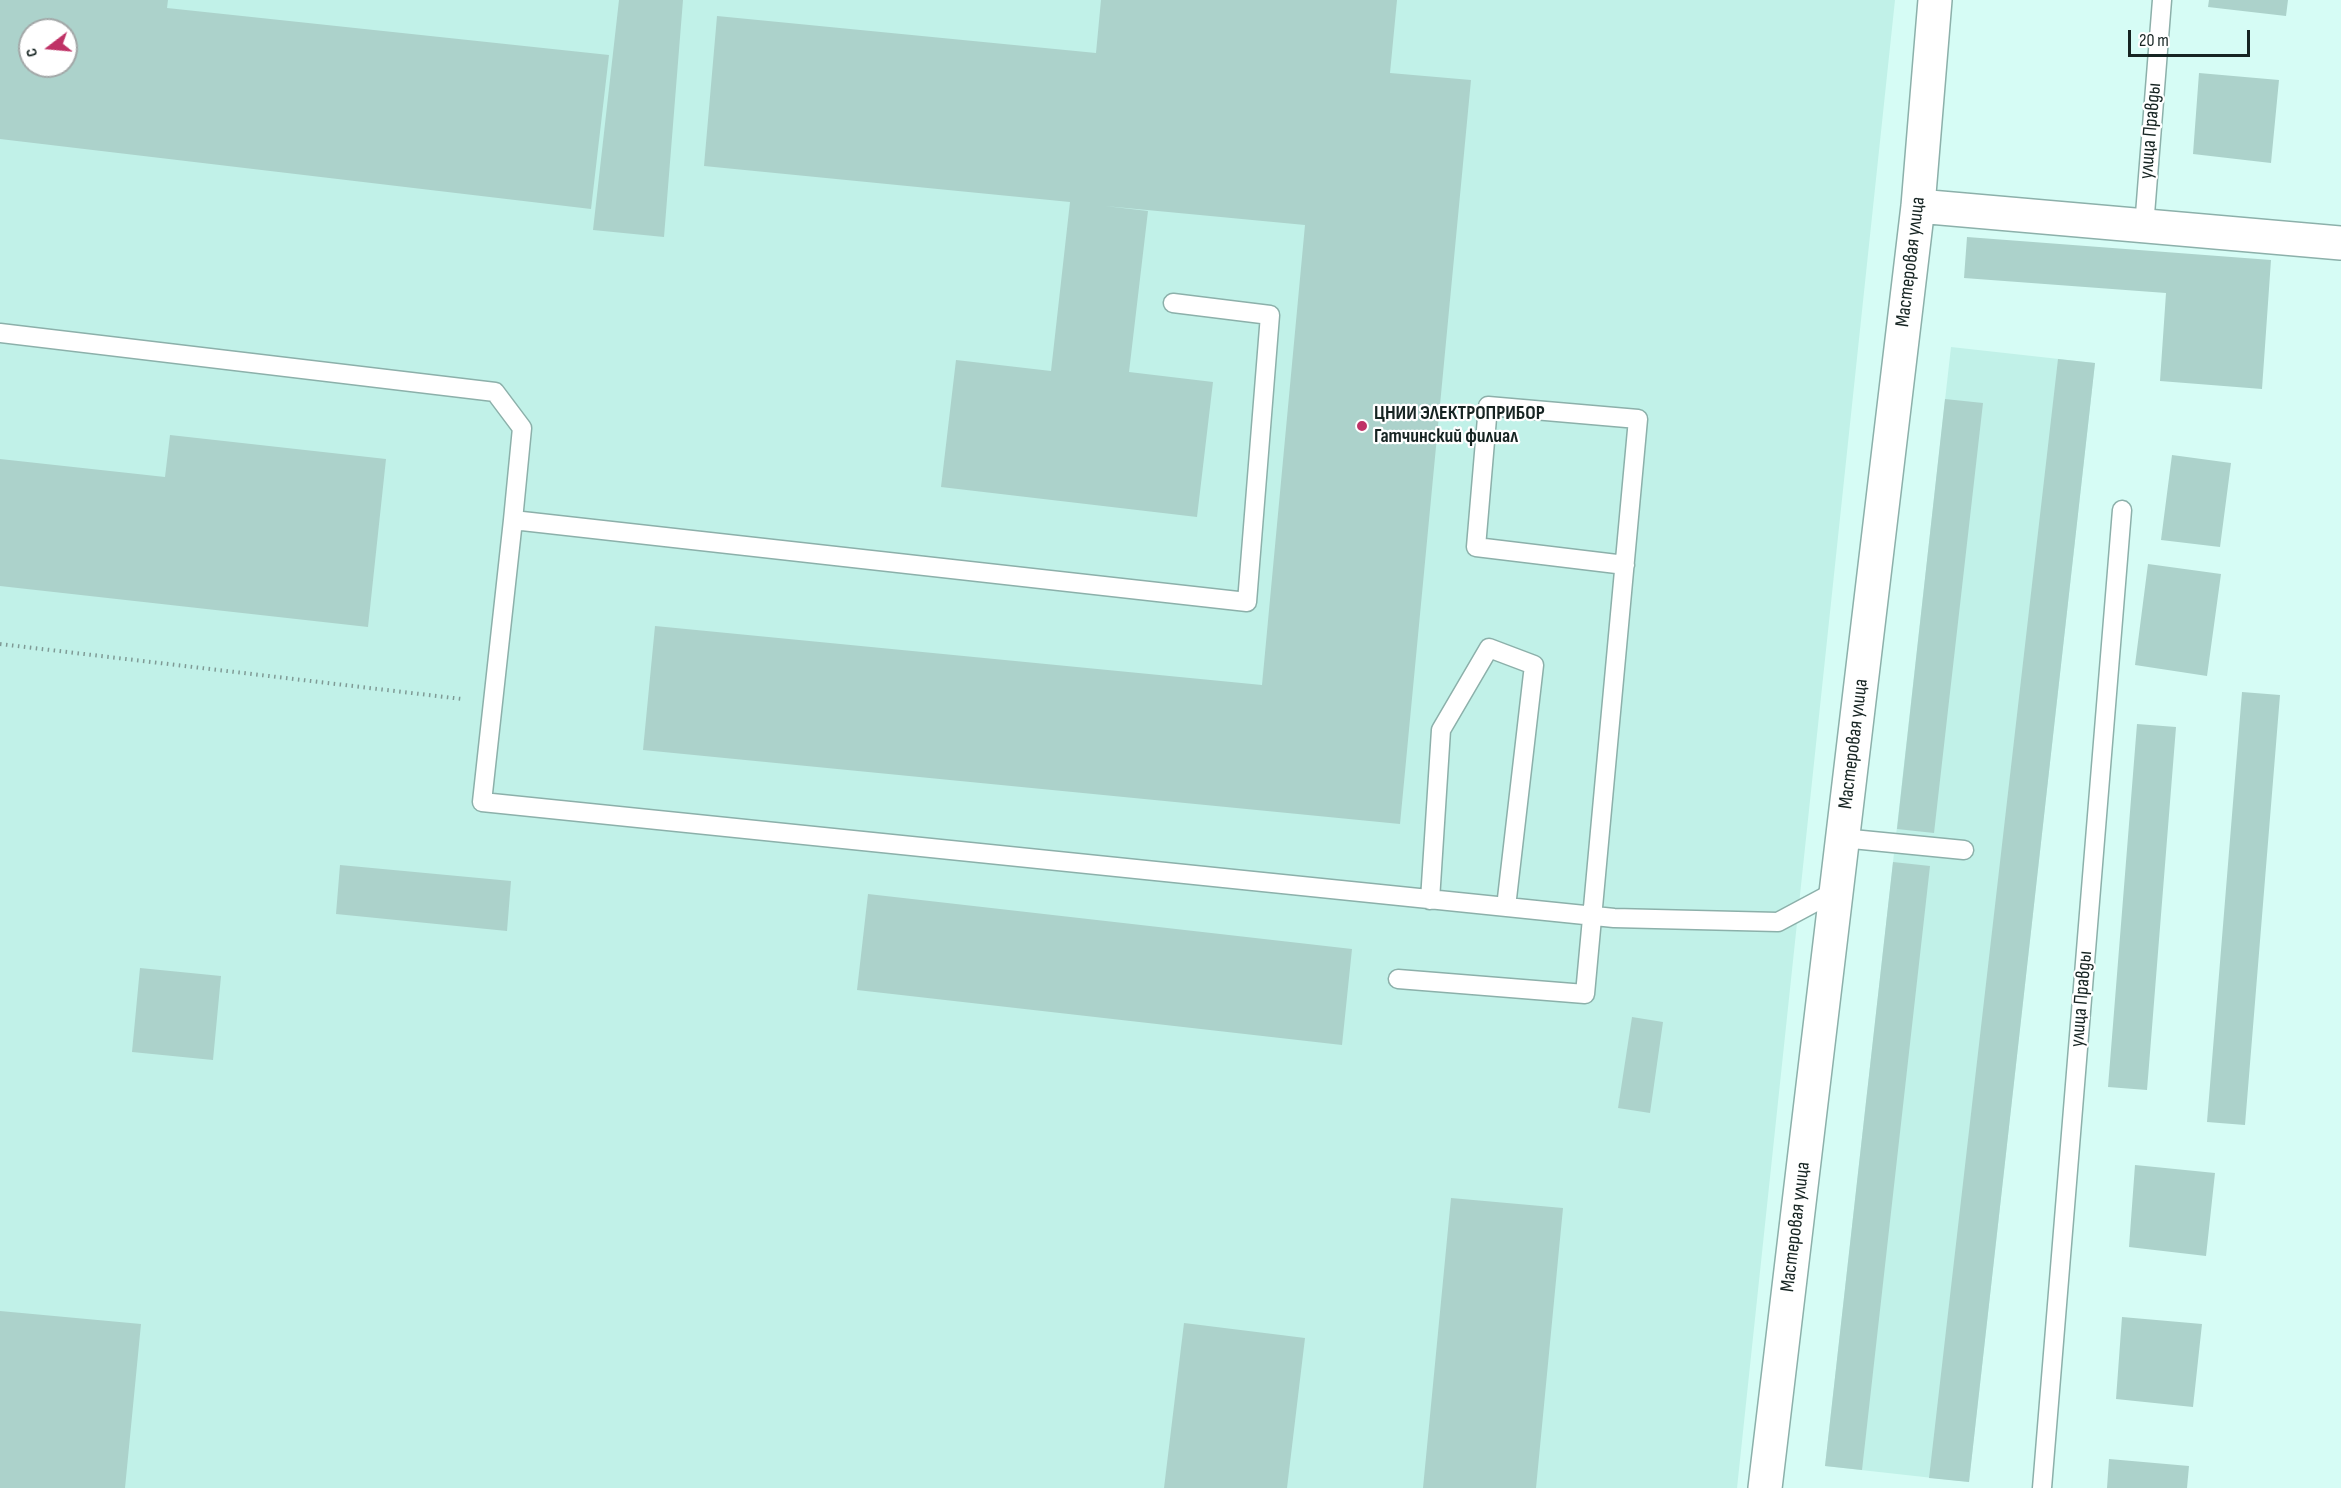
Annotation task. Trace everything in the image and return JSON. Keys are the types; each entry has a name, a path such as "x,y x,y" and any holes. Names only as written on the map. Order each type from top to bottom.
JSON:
{"street":[{"name":"Мастеровая улица","path":"1765,1488 1918,206 1935,0"},
{"path":"1918,206 2341,243"}],"lane":[{"name":"улица Правды","path":"2144,227 2162,0"},
{"path":"513,520 1247,602 1270,315 1173,303"},
{"path":"0,333 495,392 522,428 482,802 1593,916 1778,922 1836,891"},
{"path":"1398,979 1585,994 1593,916 1625,565 1638,419 1488,406 1476,547 1625,565"},
{"name":"улица Правды","path":"2042,1488 2122,510"},
{"path":"1430,900 1441,730 1489,648 1534,665 1506,908"},
{"path":"1842,837 1964,850"}],"path":[{"path":"0,644 493,702"}],"shaded area":[{"path":"0,0 1895,0 1737,1488 0,1488"},
{"path":"1951,347 2095,363 1969,1482 1825,1466"}],"building":[{"path":"0,0 168,0 167,8 609,55 591,209 0,139"},
{"path":"619,0 683,0 664,237 593,230"},
{"name":"ЦНИИ ЭЛЕКТРОПРИБОР Гатчинский филиал","path":"1101,0 1397,0 1390,73 1471,80 1400,824 643,750 655,626 1262,685 1305,225 1105,206 1148,211 1129,372 1213,382 1197,517 941,487 956,360 1051,371 1070,202 704,166 717,16 1096,53"},
{"path":"2209,0 2288,0 2286,16 2208,7"},
{"path":"2199,73 2279,80 2271,163 2193,154"},
{"path":"1967,237 2271,260 2262,389 2160,381 2166,293 1964,278"},
{"path":"2058,359 2095,363 1969,1482 1929,1478"},
{"path":"1945,399 1983,403 1934,833 1897,829"},
{"path":"170,435 386,459 368,627 0,586 0,459 165,477"},
{"path":"2172,455 2231,463 2220,547 2161,540"},
{"path":"2148,564 2221,574 2207,676 2135,665"},
{"path":"2242,692 2280,695 2245,1125 2207,1122"},
{"path":"2137,724 2176,727 2147,1090 2108,1087"},
{"path":"1893,862 1930,866 1862,1470 1825,1466"},
{"path":"340,865 511,881 507,931 336,914"},
{"path":"868,894 1352,949 1342,1045 857,990"},
{"path":"140,968 221,976 213,1060 132,1052"},
{"path":"1632,1017 1663,1022 1650,1113 1618,1108"},
{"path":"2135,1165 2215,1173 2206,1256 2129,1247"},
{"path":"1451,1198 1563,1208 1536,1488 1423,1488"},
{"path":"0,1311 141,1324 125,1488 0,1488"},
{"path":"2122,1317 2202,1324 2193,1407 2116,1399"},
{"path":"1184,1323 1305,1338 1287,1488 1164,1488"},
{"path":"2109,1459 2189,1466 2187,1488 2107,1488"}],"place":[{"name":"ЦНИИ ЭЛЕКТРОПРИБОР Гатчинский филиал","path":"1362,426"}]}
